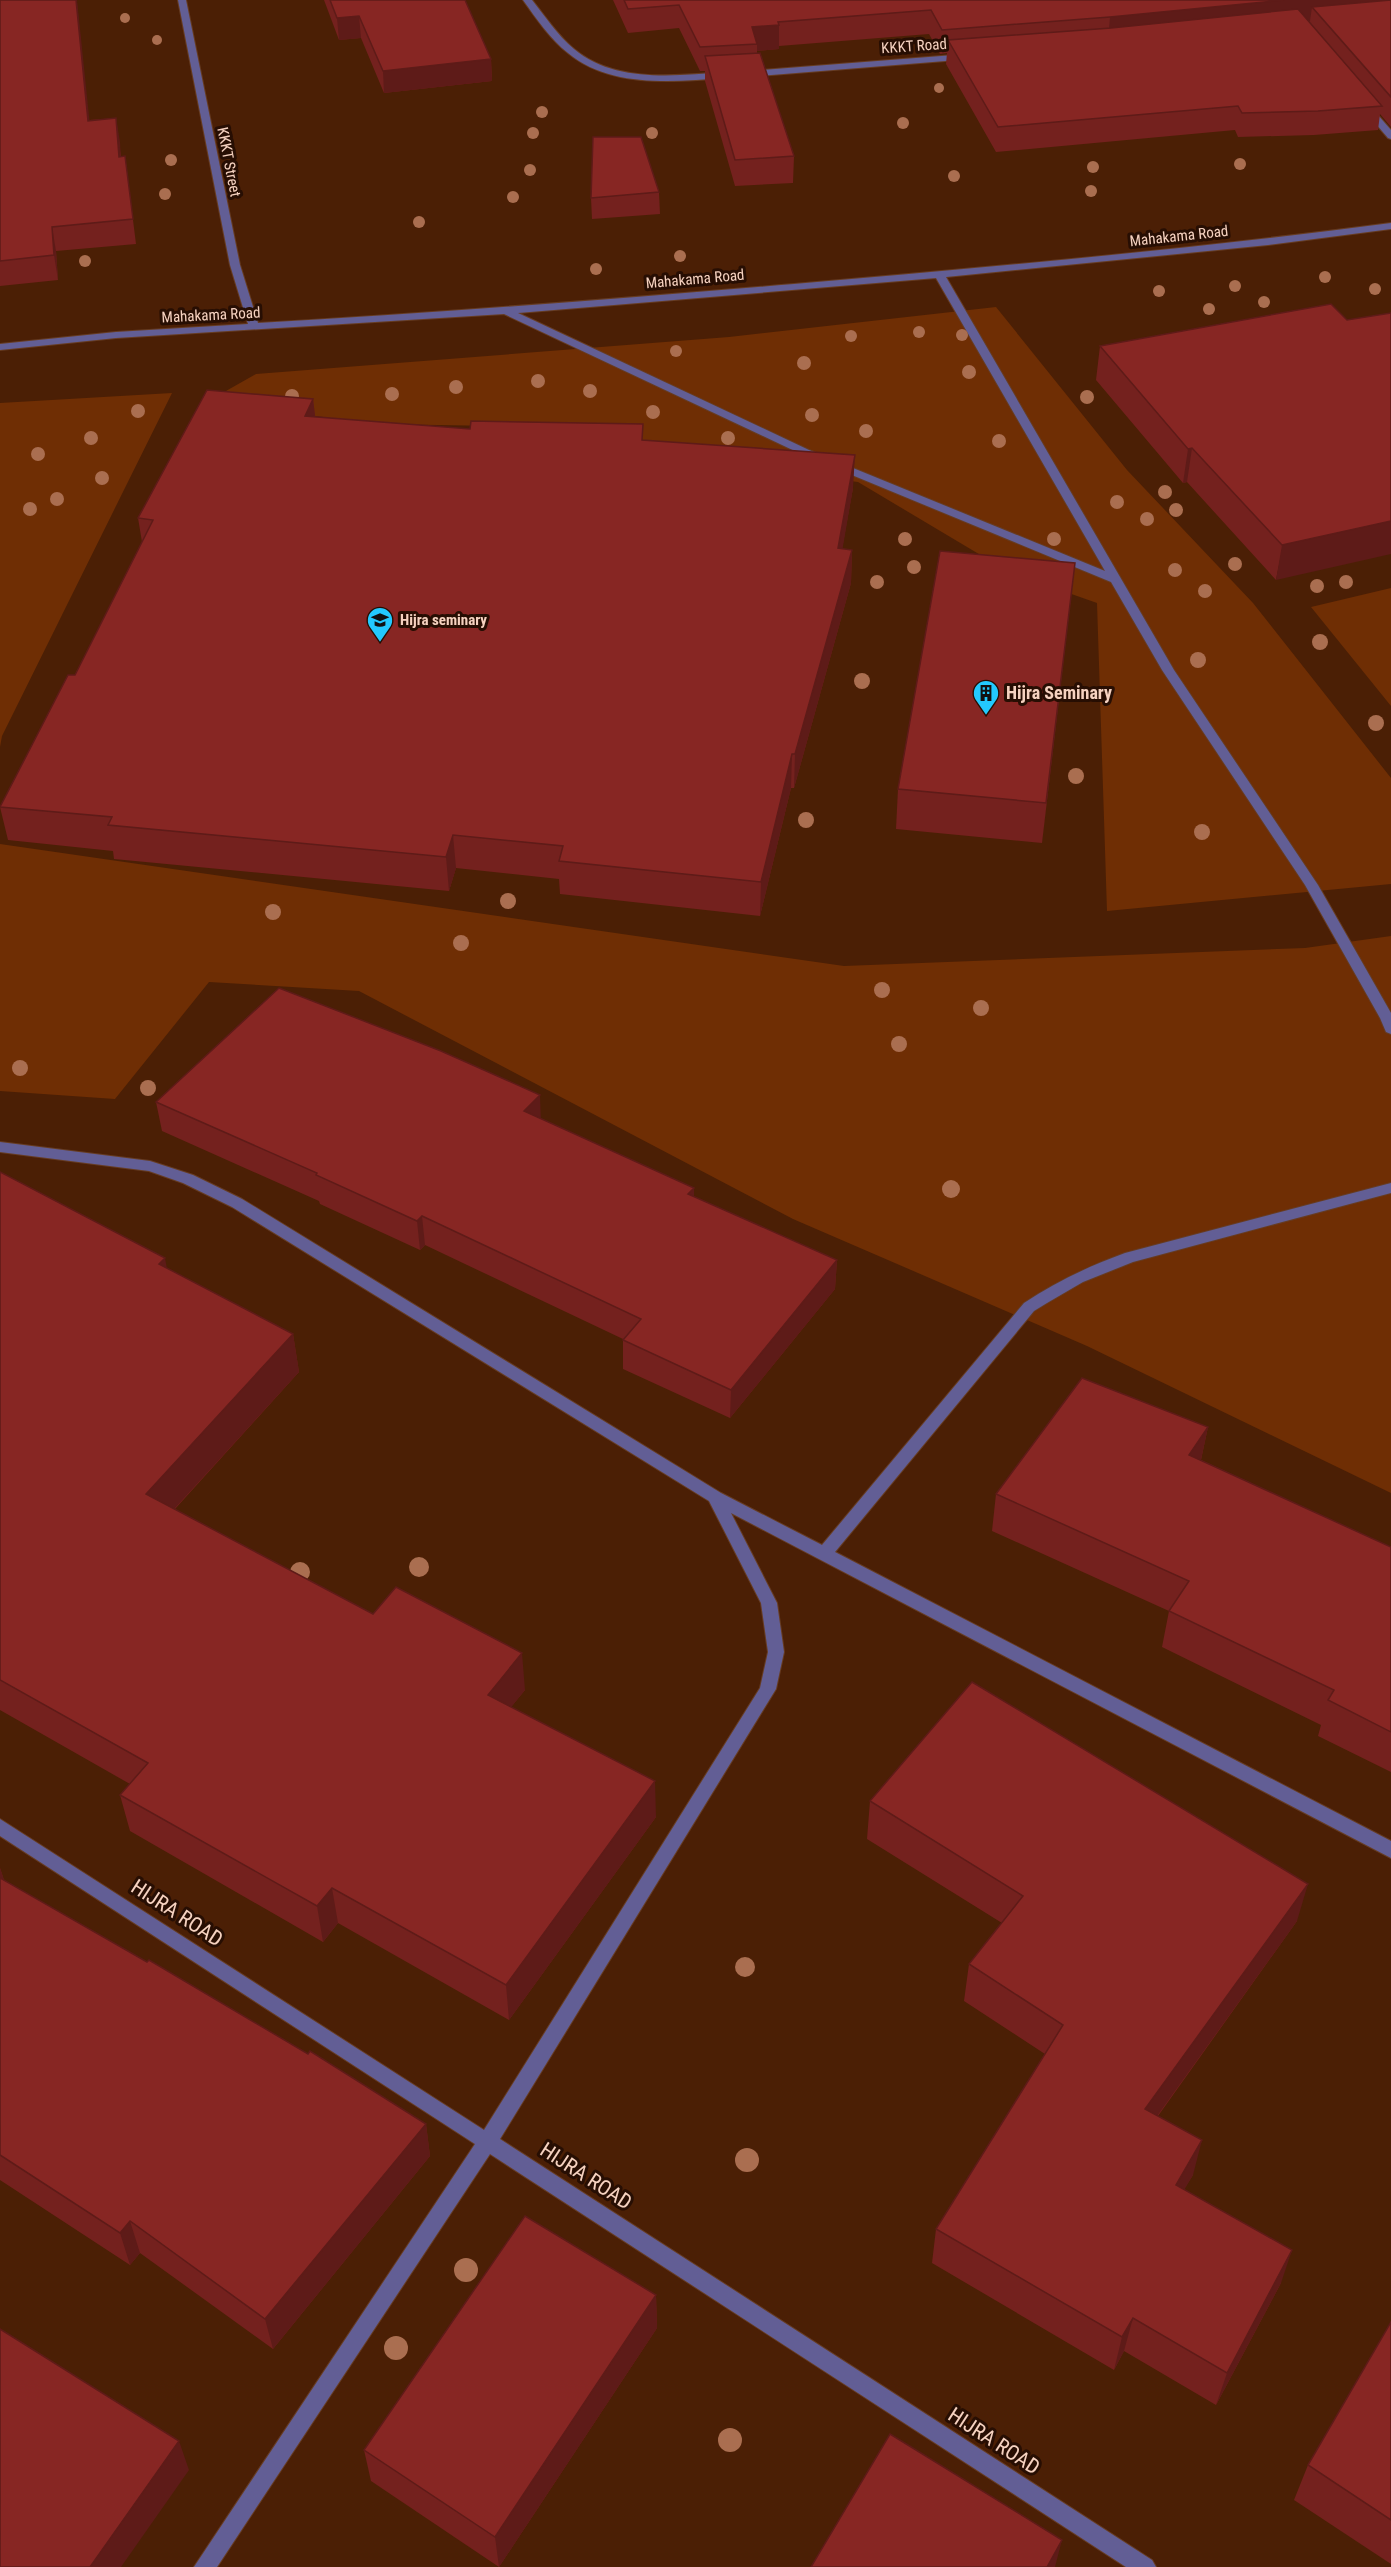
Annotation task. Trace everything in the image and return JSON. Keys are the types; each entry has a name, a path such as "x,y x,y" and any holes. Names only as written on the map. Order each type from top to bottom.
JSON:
{"street":[{"name":"KKKT Street","path":"182,0 235,265 254,328"},
{"path":"527,0 574,54 596,67 618,74 653,77 731,75"},
{"name":"KKKT Road","path":"742,74 981,56"},
{"path":"1360,100 1391,136"},
{"name":"Mahakama Road","path":"0,347 116,334 254,328 505,311 939,274 1268,242 1391,226"},
{"path":"939,274 1168,670 1311,885 1387,1018 1391,1029"},
{"path":"505,311 805,452 1117,580"},
{"path":"0,1147 150,1166 188,1179 237,1203 716,1497 823,1555 1391,1850"},
{"path":"823,1555 1029,1307 1056,1289 1089,1271 1130,1257 1391,1188"},
{"path":"205,2567 488,2141 768,1689 776,1652 769,1603 716,1497"},
{"name":"HIJRA ROAD","path":"0,1827 1145,2567"}],"shaded area":[{"path":"996,307 1127,470 1253,603 1391,778 1391,884 1107,911 1097,603 1009,572 858,482 747,468 551,427 378,424 252,408 210,400 256,374 729,337"},
{"path":"172,393 2,736 0,747 0,403"},
{"path":"1391,588 1391,706 1311,607"},
{"path":"0,844 844,966 1305,948 1391,936 1391,1493 1087,1346 793,1219 359,991 209,982 115,1099 0,1091"}],"building":[{"path":"0,0 76,0 88,121 116,118 119,157 125,156 133,219 52,227 54,255 0,261"},
{"path":"330,0 465,0 491,59 383,71 359,16 337,18"},
{"path":"624,0 1284,0 942,30 931,10 778,22 779,25 752,27 757,44 700,47 679,5 628,9"},
{"path":"1391,0 1391,97 1312,7"},
{"path":"1298,9 1382,106 1242,113 1238,106 998,127 948,40 1111,28"},
{"path":"760,53 794,156 735,160 705,56"},
{"path":"593,137 641,137 659,192 591,198"},
{"path":"1331,304 1347,320 1391,313 1391,521 1282,545 1192,448 1188,449 1100,346"},
{"path":"207,390 313,399 305,416 470,429 471,421 643,424 642,440 855,455 838,548 852,550 795,754 792,754 761,882 559,861 563,846 453,835 446,857 108,825 112,817 0,807 68,675 75,675 153,520 138,518"},
{"name":"Hijra Seminary","path":"940,551 1075,563 1046,803 898,789"},
{"path":"279,988 441,1051 540,1095 524,1111 694,1188 688,1194 837,1260 731,1390 623,1340 641,1319 422,1216 417,1221 316,1175 317,1173 156,1102"},
{"path":"0,1172 165,1258 159,1264 293,1334 146,1494 373,1614 396,1587 522,1653 488,1695 655,1781 506,1985 332,1888 317,1906 120,1795 148,1763 0,1680"},
{"path":"1082,1378 1208,1427 1189,1455 1391,1547 1391,1732 1328,1700 1334,1690 1169,1611 1189,1581 996,1494"},
{"path":"972,1682 1308,1884 1145,2109 1202,2140 1176,2185 1292,2250 1227,2373 1133,2318 1122,2337 936,2229 1063,2025 969,1964 1023,1896 870,1801"},
{"path":"0,1878 147,1962 149,1960 308,2054 310,2051 426,2124 265,2319 130,2221 120,2233 0,2155"},
{"path":"525,2216 656,2295 495,2537 364,2450"},
{"path":"1391,2322 1391,2520 1308,2465"},
{"path":"0,2329 179,2441 90,2567 0,2567"},
{"path":"890,2434 1062,2540 1047,2567 811,2567"}],"place":[{"name":"Hijra seminary","path":"380,643"},
{"name":"Hijra Seminary","path":"986,716"}]}
